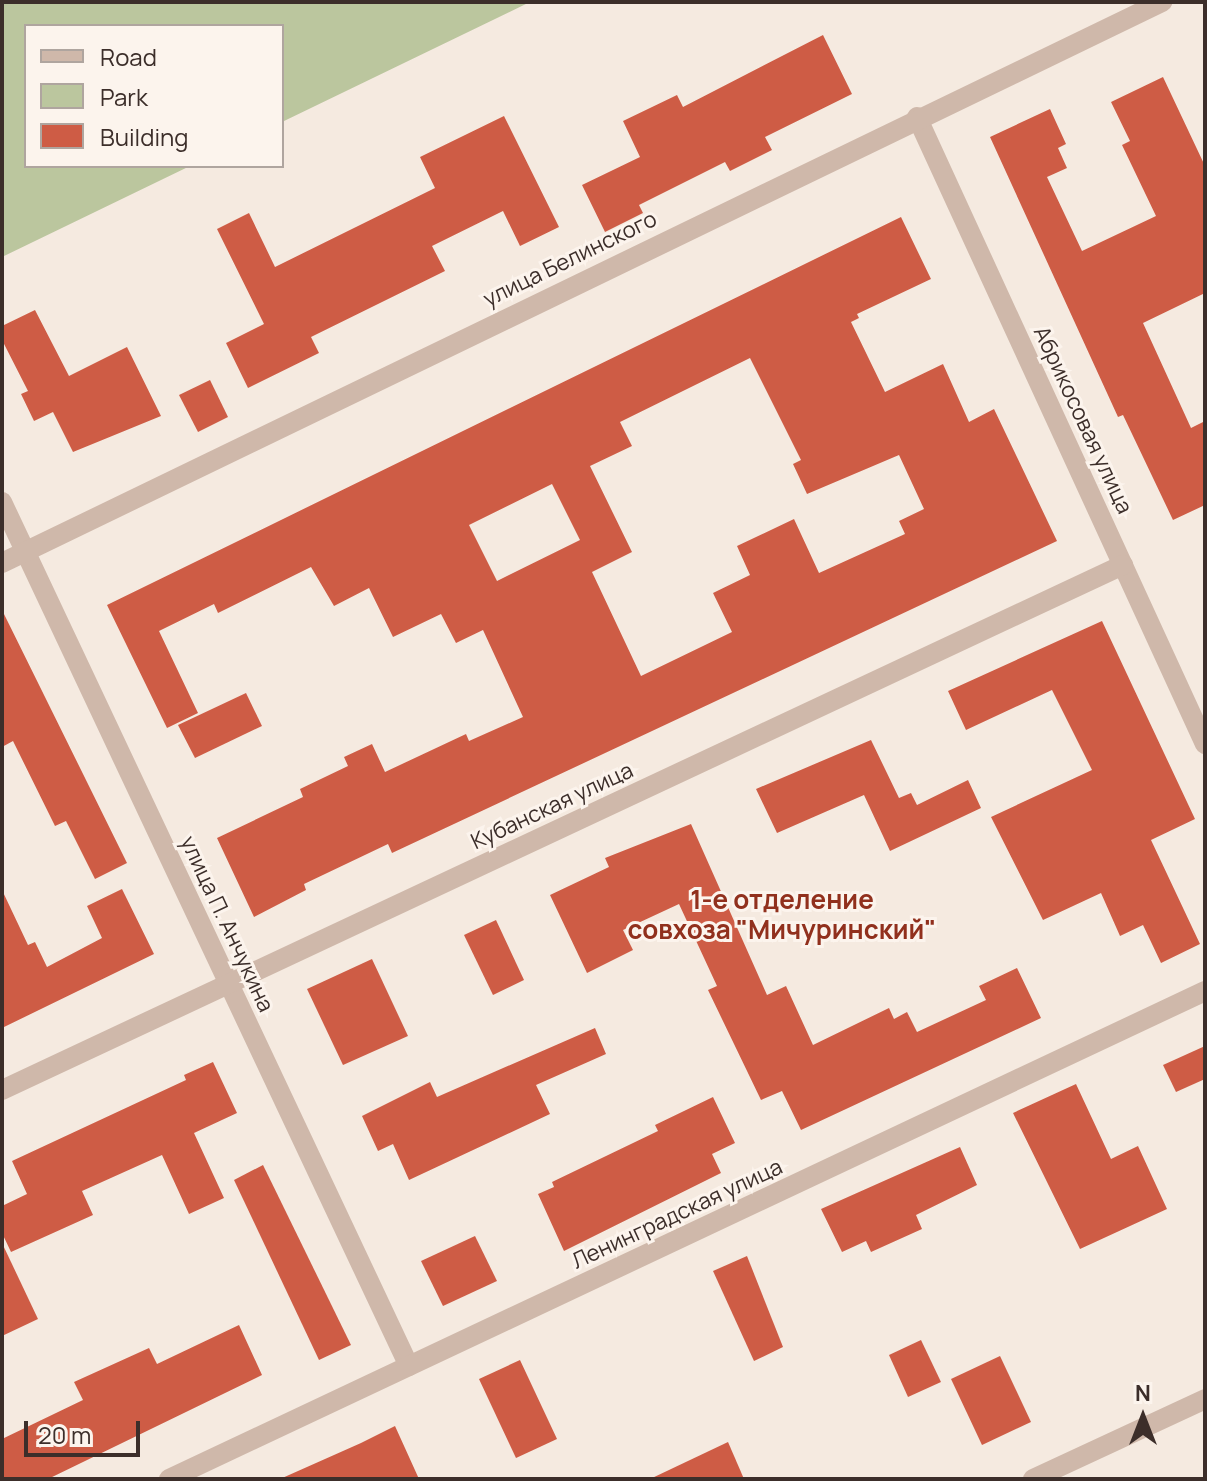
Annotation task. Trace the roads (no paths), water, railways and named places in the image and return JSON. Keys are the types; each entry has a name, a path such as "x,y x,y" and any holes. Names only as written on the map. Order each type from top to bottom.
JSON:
{"street":[{"name":"улица Белинского","path":"2,563 917,117 1162,2"},
{"name":"Абрикосовая улица","path":"917,117 1205,744"},
{"name":"улица П. Анчукина","path":"2,502 409,1366"},
{"name":"Кубанская улица","path":"2,1090 1123,565"},
{"name":"Ленинградская улица","path":"169,1479 1205,991"},
{"path":"1033,1479 1205,1399"}],"district":[{"name":"1-е отделение совхоза \"Мичуринский\"","path":"782,915"}]}
